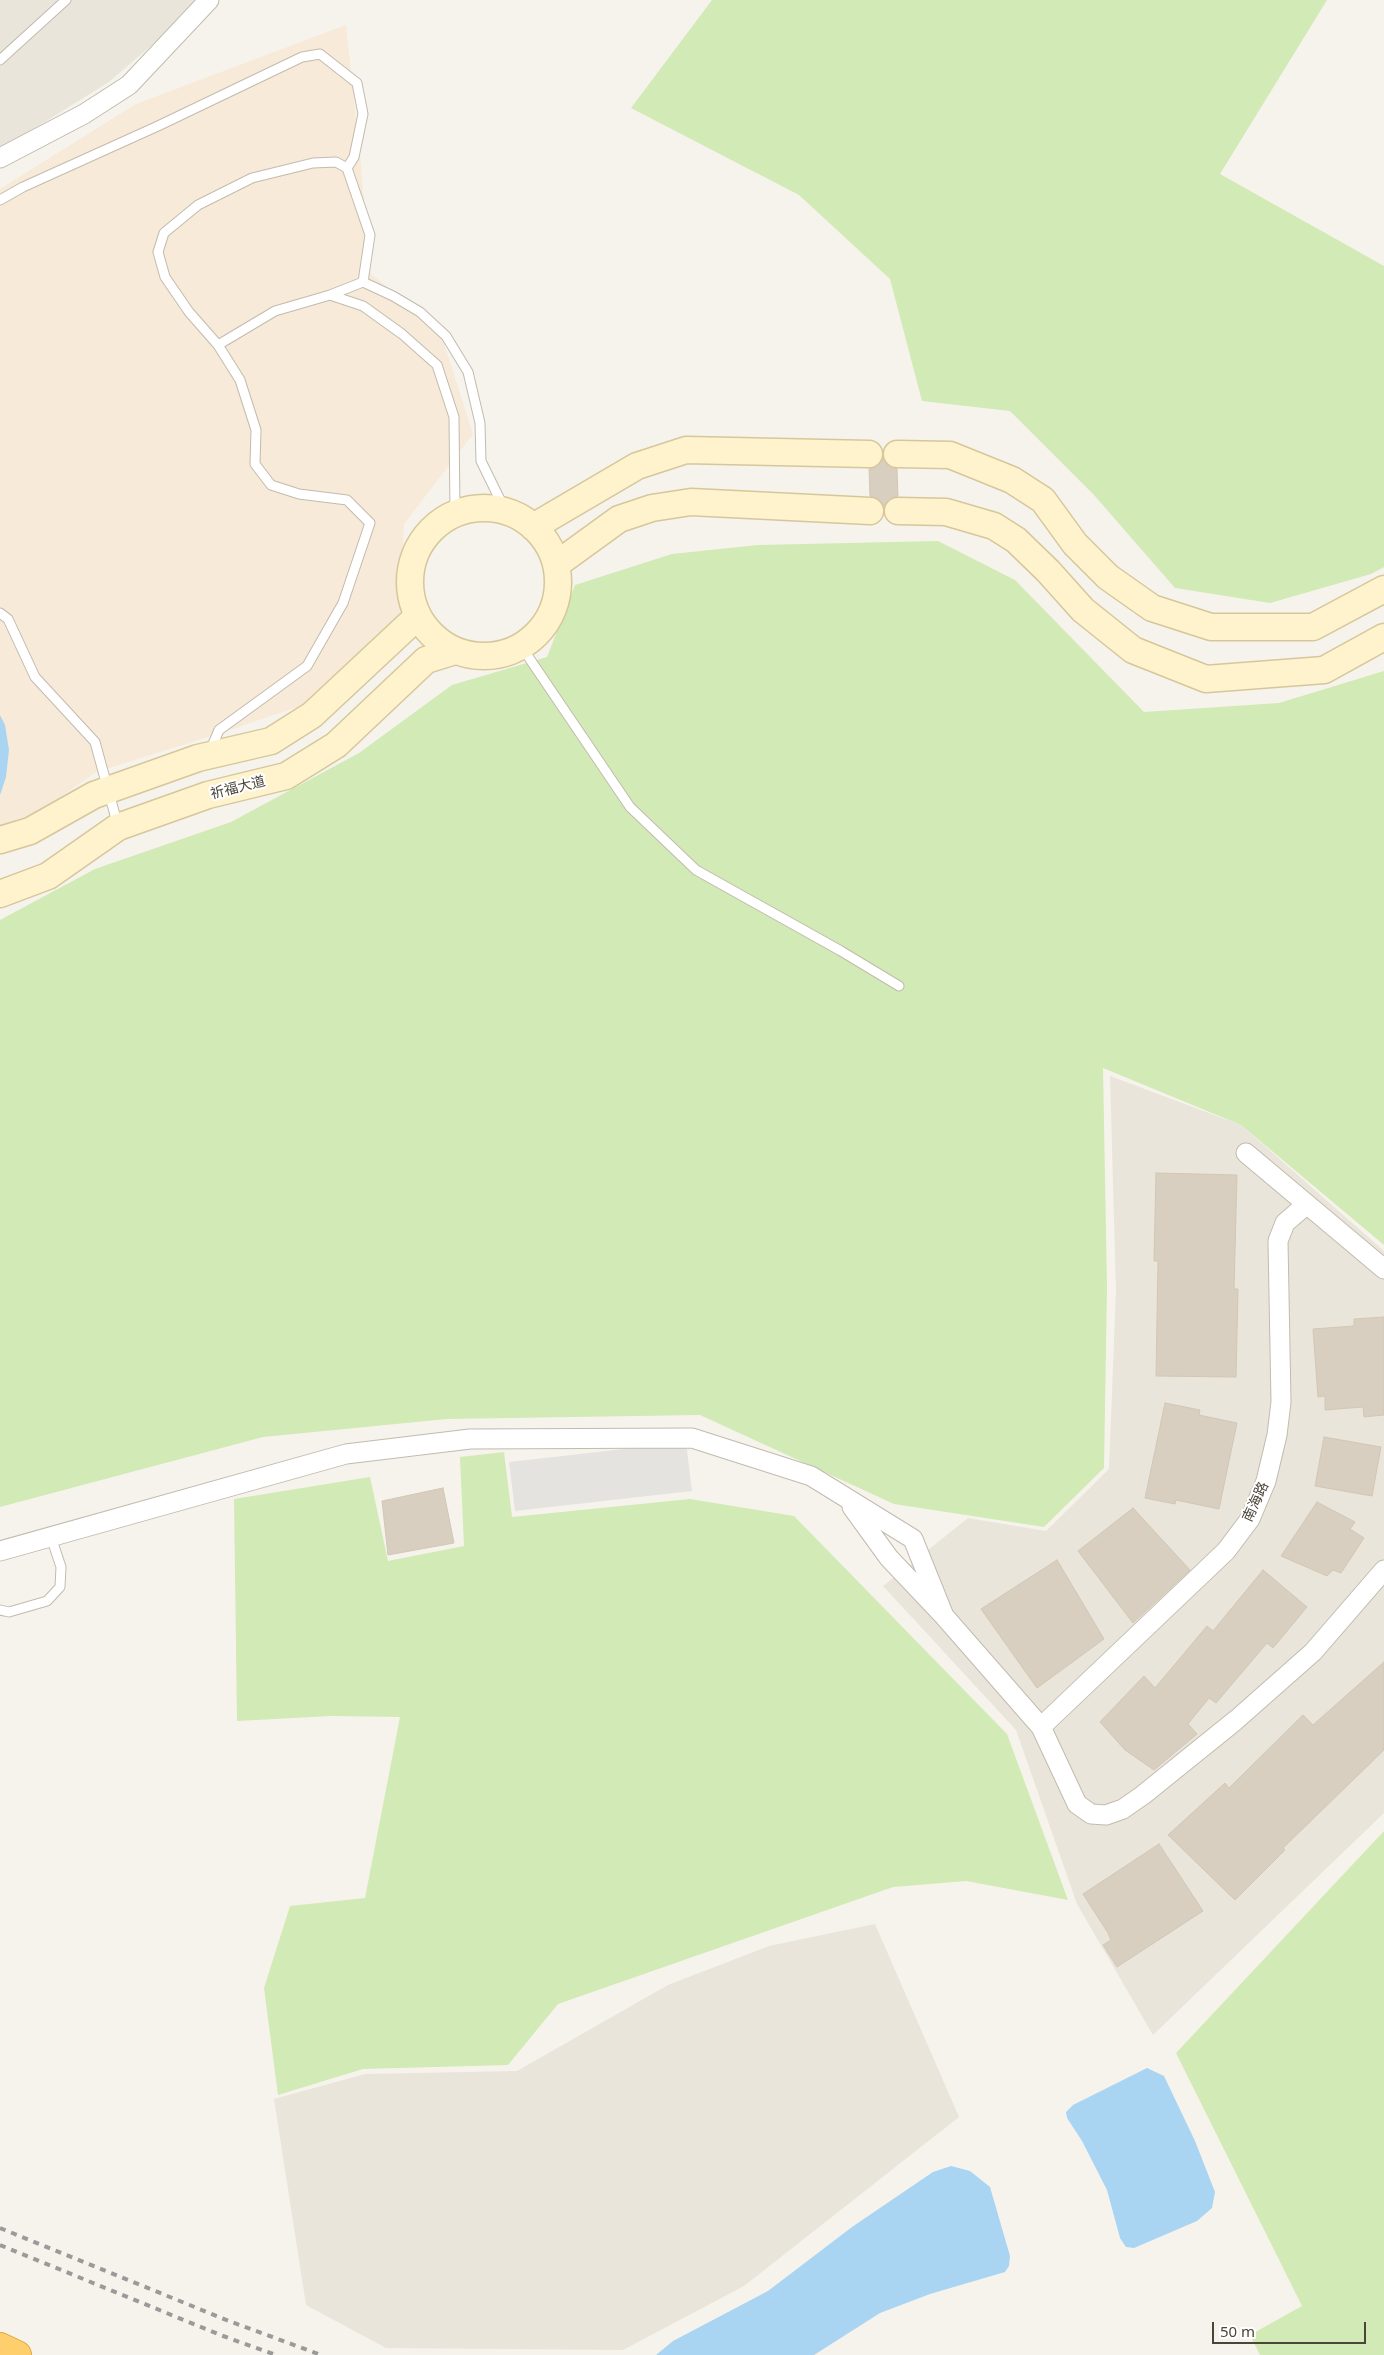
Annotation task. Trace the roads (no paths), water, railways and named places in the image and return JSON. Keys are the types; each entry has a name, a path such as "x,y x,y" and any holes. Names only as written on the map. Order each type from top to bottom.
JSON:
{"highway":[{"path":"0,2347 17,2355"}],"street":[{"path":"0,158 84,114 128,85 209,0"},
{"path":"534,526 637,466 686,450 869,454"},
{"path":"897,454 950,455 1012,480 1043,500 1075,544 1108,577 1152,608 1211,627 1313,627 1384,589"},
{"path":"557,564 620,519 652,508 691,502 870,511"},
{"path":"480,507 505,510 534,526 547,540 557,564 558,590 547,622 530,641 506,653 481,657 455,651 434,637 418,616 412,600 410,574 417,549 432,528 455,512 480,507"},
{"path":"898,511 946,512 994,526 1016,540 1048,571 1083,610 1133,650 1206,679 1324,670 1384,637"},
{"path":"0,840 30,831 94,795 208,756 271,741 312,715 418,616"},
{"name":"祈福大道","path":"0,894 48,876 118,827 208,795 286,776 336,745 426,660 455,651"},
{"path":"1246,1153 1384,1269"},
{"name":"南海路","path":"1041,1727 1220,1557 1250,1519 1266,1481 1277,1435 1282,1402 1278,1241 1285,1223 1307,1204"},
{"path":"0,1551 346,1454 470,1439 692,1438 811,1476 847,1500 913,1538 944,1616"},
{"path":"847,1500 889,1558 944,1616 1041,1727 1077,1804 1091,1814 1106,1815 1123,1809 1236,1720 1313,1652 1384,1570"}],"lane":[{"path":"0,60 66,0"},
{"path":"0,200 23,187 158,126 302,57 320,54 357,83 363,114 354,156 347,168"},
{"path":"208,756 219,730 307,666 343,604 370,523 347,500 299,494 271,485 255,464 256,430 240,380 218,345 189,312 164,277 158,252 164,232 198,205 252,178 313,163 336,162 347,168 370,235 363,282"},
{"path":"218,345 275,311 330,295 363,282 393,296 420,312 446,336 468,372 480,423 481,461 505,510"},
{"path":"330,295 362,306 402,334 437,365 454,417 455,512"},
{"path":"0,613 8,619 35,677 95,742 118,827"},
{"path":"521,646 630,807 696,870 841,951 899,986"},
{"path":"0,1610 9,1612 47,1601 60,1587 61,1567 51,1537"}],"water":[{"path":"0,715 5,725 9,750 6,777 0,795"},
{"path":"1147,2068 1164,2076 1195,2141 1215,2192 1212,2208 1197,2221 1134,2248 1126,2247 1120,2238 1107,2190 1082,2141 1067,2118 1066,2112 1073,2105"},
{"path":"951,2166 970,2171 990,2187 1010,2256 1009,2266 1005,2272 930,2294 880,2313 814,2355 656,2355 673,2341 768,2291 852,2227 933,2172"}],"railway":[{"path":"0,2228 229,2321 321,2355"},
{"path":"0,2245 223,2336 276,2355"}]}
